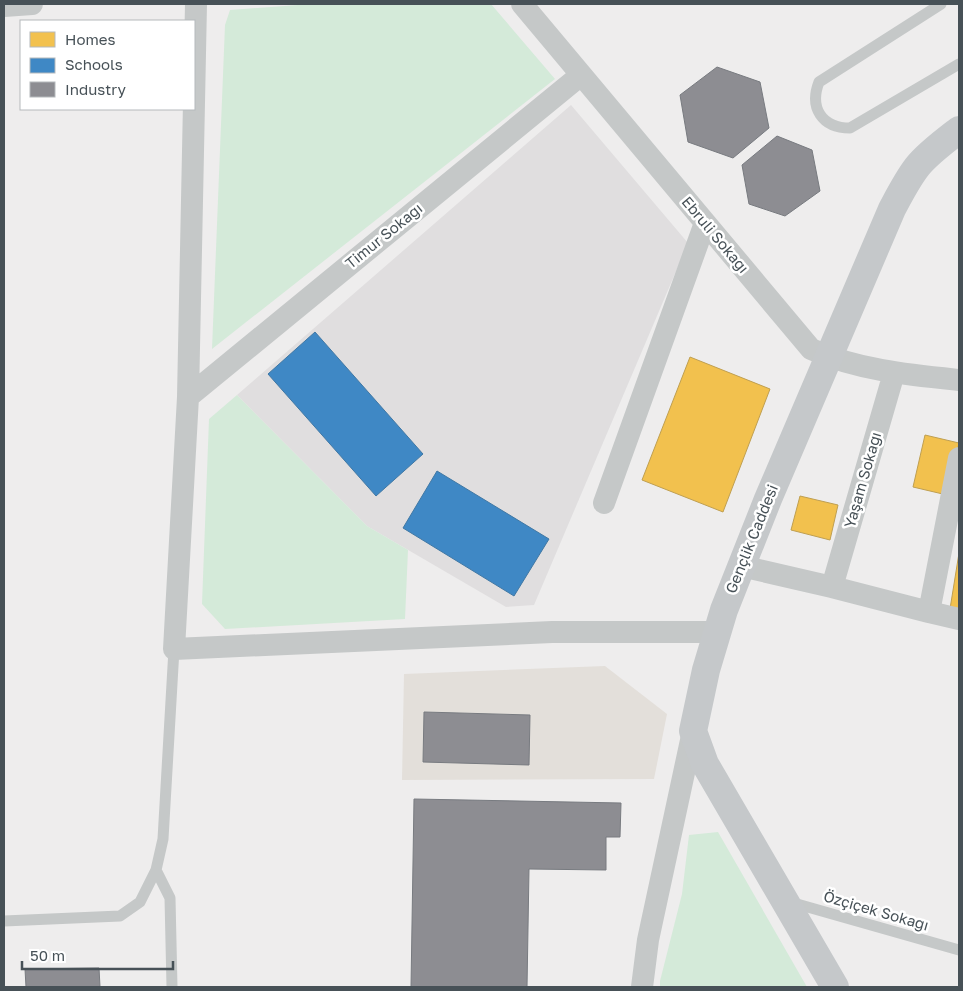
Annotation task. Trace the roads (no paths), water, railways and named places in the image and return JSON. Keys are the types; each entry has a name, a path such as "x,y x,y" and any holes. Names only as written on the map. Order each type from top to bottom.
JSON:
{"street":[{"path":"4,6 32,4"},
{"path":"195,53 196,4"},
{"name":"Ebruli Sokağı","path":"522,4 811,349 828,357 894,373 959,380"},
{"name":"Timur Sokağı","path":"188,398 580,75"},
{"path":"194,110 188,398 174,649 552,632 718,632"},
{"name":"Gençlik Caddesi","path":"642,987 648,940 706,670 724,610 768,499 892,209 904,186 918,166 959,130"},
{"path":"604,503 705,223"},
{"name":"Yaşam Sokağı","path":"832,587 894,373"},
{"path":"929,612 959,458"},
{"path":"742,566 959,619"},
{"path":"693,731 705,764 835,987"}],"lane":[{"path":"941,4 819,82 815,100 817,108 827,122 834,126 850,128 959,64"},
{"path":"4,921 120,916 140,902 156,870 163,839 174,649"},
{"path":"156,870 170,898 172,987"},
{"name":"Özçiçek Sokağı","path":"785,900 959,950"}]}
